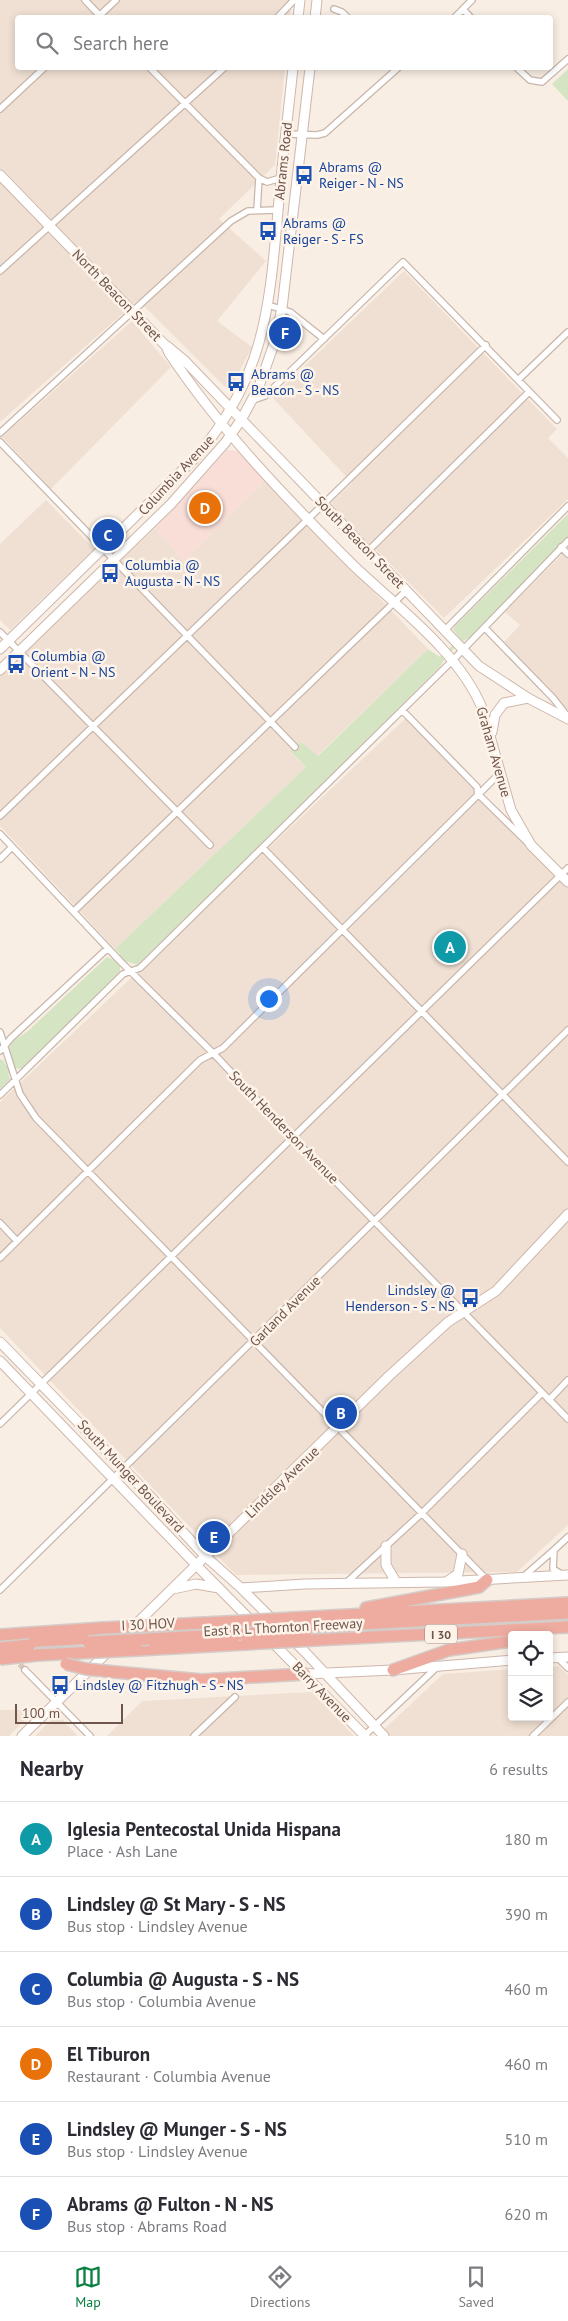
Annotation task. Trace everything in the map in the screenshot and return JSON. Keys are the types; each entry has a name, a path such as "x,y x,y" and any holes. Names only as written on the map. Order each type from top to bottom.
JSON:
{"highway":[{"path":"327,1616 479,1588 487,1580"},
{"name":"East R L Thornton Freeway","path":"0,1635 568,1603"},
{"path":"551,1631 567,1621"},
{"name":"East R L Thornton Freeway","path":"0,1659 315,1640 567,1621"},
{"name":"I 30 HOV","path":"0,1646 305,1629 567,1621"},
{"path":"393,1670 449,1650 508,1642"},
{"path":"38,1656 86,1669 202,1680 305,1674"}],"main road":[{"path":"298,15 300,0"},
{"path":"315,15 317,0"},
{"name":"Abrams Road","path":"222,425 254,363 268,305 293,70"},
{"name":"Abrams Road","path":"231,435 253,400 274,344 282,308 310,70"},
{"name":"North Beacon Street","path":"0,175 166,346 182,372 222,425"},
{"path":"278,210 294,202"},
{"name":"South Beacon Street","path":"166,346 185,361 480,666 528,698 568,718"},
{"name":"South Beacon Street","path":"222,425 308,519 453,660"},
{"name":"Columbia Avenue","path":"0,650 195,458 222,425"},
{"name":"Columbia Avenue","path":"0,670 187,487 231,435"},
{"name":"Graham Avenue","path":"453,660 476,692 491,735 510,810 531,845 566,875"},
{"path":"491,735 495,715 504,703 528,698"},
{"name":"Lindsley Avenue","path":"22,1736 436,1331 504,1284 568,1214"},
{"name":"South Munger Boulevard","path":"0,1342 206,1556 306,1652 384,1736"},
{"name":"South Munger Boulevard","path":"0,1361 278,1649"},
{"path":"386,1546 386,1565 396,1582"},
{"path":"442,1582 458,1574 462,1554"},
{"path":"241,1588 346,1583 442,1582 566,1575"},
{"path":"172,1588 196,1584 219,1588"},
{"name":"Barry Avenue","path":"278,1649 305,1674 364,1736"},
{"path":"553,1658 568,1657"},
{"path":"305,1674 438,1667 508,1660"}],"street":[{"path":"85,0 97,15"},
{"path":"101,15 116,0"},
{"path":"279,15 294,0"},
{"path":"457,15 472,0"},
{"path":"334,9 345,15"},
{"path":"463,9 468,15"},
{"path":"519,70 530,80 537,83 548,78 568,58"},
{"path":"0,109 42,70"},
{"path":"152,70 258,178 268,182 281,178"},
{"path":"0,271 222,70"},
{"path":"286,134 317,135 332,128 396,70"},
{"path":"256,210 258,178"},
{"path":"0,433 231,221 240,214 256,210 278,210"},
{"path":"253,400 265,396 403,262 486,345 556,420"},
{"path":"268,305 282,308 299,317 324,339"},
{"path":"518,379 568,332"},
{"path":"0,816 486,345"},
{"path":"368,550 529,392"},
{"path":"0,442 272,720 295,747"},
{"path":"445,630 568,506"},
{"path":"0,1095 123,974 140,968 263,848 464,650 568,540"},
{"path":"561,547 568,554"},
{"path":"74,911 407,590"},
{"name":"South Beacon Street","path":"485,628 553,698 568,718"},
{"path":"0,632 94,725 210,845"},
{"name":"Graham Avenue","path":"402,710 478,787 478,794 531,845"},
{"path":"0,1258 200,1060 223,1048 500,773"},
{"name":"South Henderson Avenue","path":"0,834 108,948 214,1054 293,1138 568,1419"},
{"path":"0,859 12,847"},
{"path":"263,848 568,1162"},
{"path":"0,1424 170,1257 566,875"},
{"path":"2,1049 11,1038 108,948"},
{"name":"Garland Avenue","path":"0,1590 568,1030"},
{"path":"0,1032 2,1049 24,1100 36,1118 487,1580"},
{"path":"0,1224 17,1241"},
{"path":"549,1400 568,1380"},
{"path":"346,1583 422,1513 542,1393"},
{"path":"521,1578 568,1537"},
{"path":"554,1550 553,1569 566,1575"},
{"path":"553,1658 568,1668"},
{"path":"364,1736 438,1667"},
{"path":"25,1670 90,1736"},
{"path":"194,1736 234,1697"},
{"path":"533,1736 568,1702"}],"shaded area":[{"path":"0,0 291,0 290,15 15,15 15,70 285,70 275,165 219,219 266,261 217,321 252,347 229,391 138,300 0,422"},
{"path":"404,271 557,429 548,438 568,458 568,499 444,618 330,504 352,483 272,397"},
{"path":"132,321 171,367 51,489 2,437"},
{"path":"227,450 237,451 266,479 184,561 155,528"},
{"path":"266,479 428,649 317,756 290,752 306,767 115,949 0,826 0,673 155,528 184,561"},
{"path":"46,500 94,549 10,630 0,620 0,544"},
{"path":"568,548 568,710 503,643 520,625 505,612"},
{"path":"406,718 568,888 568,1525 517,1572 236,1575 0,1328 0,1102"},
{"path":"559,1666 568,1675 568,1736 377,1736 443,1674 508,1669 508,1721 553,1721 553,1667"},
{"path":"312,1692 354,1736 107,1736 142,1701"},
{"path":"0,1710 35,1710 9,1736 0,1736"},
{"path":"57,1714 78,1736 35,1736"}],"green space":[{"path":"568,69 568,101 552,84"},
{"path":"568,514 568,537 470,637 453,650 440,667 138,965 125,961 120,966 120,972 22,1069 15,1068 8,1074 10,1079 0,1089 0,1059 4,1061 6,1066 12,1060 9,1048 10,1043 28,1031 107,957 114,960 120,954 115,949 306,767 290,751 301,742 318,756 428,649 440,657 460,638 453,630 455,626"}],"tunnel":[{"path":"14,1658 25,1670"}],"place":[{"name":"Abrams @ Reiger - N - NS","path":"304,175"},
{"name":"Abrams @ Reiger - S - FS","path":"268,231"},
{"name":"Abrams @ Fulton - N - NS","path":"285,333"},
{"name":"Abrams @ Beacon - S - NS","path":"236,382"},
{"name":"El Tiburon","path":"205,508"},
{"name":"Columbia @ Augusta - S - NS","path":"108,535"},
{"name":"Columbia @ Augusta - N - NS","path":"110,573"},
{"name":"Columbia @ Orient - N - NS","path":"16,664"},
{"name":"Iglesia Pentecostal Unida Hispana","path":"450,947"},
{"name":"Lindsley @ Henderson - S - NS","path":"470,1298"},
{"name":"Lindsley @ St Mary - S - NS","path":"341,1413"},
{"name":"Lindsley @ Munger - S - NS","path":"214,1537"},
{"name":"Lindsley @ Fitzhugh - S - NS","path":"60,1685"}]}
